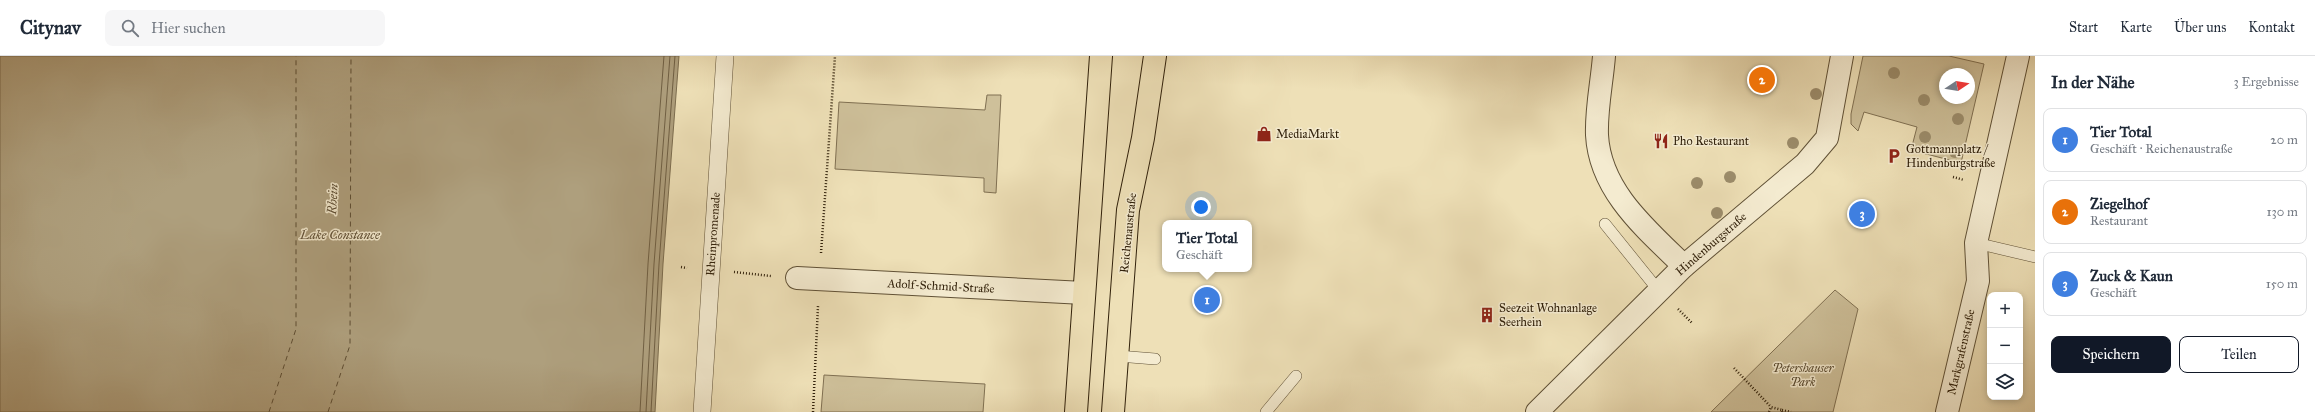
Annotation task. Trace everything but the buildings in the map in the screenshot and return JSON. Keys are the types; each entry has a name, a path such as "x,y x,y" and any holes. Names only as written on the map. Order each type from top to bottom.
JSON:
{"main road":[{"path":"1076,412 1101,56"},
{"name":"Reichenaustraße","path":"1114,412 1128,210 1143,138 1155,56"}],"street":[{"name":"Rheinpromenade","path":"702,412 725,56"},
{"path":"1604,56 1597,134 1601,164 1612,188 1642,226 1684,266"},
{"name":"Hindenburgstraße","path":"1537,412 1684,266 1805,164 1827,138 1842,56"},
{"name":"Markgrafenstraße","path":"1947,412 1978,281 1976,243 2018,56"},
{"name":"Adolf-Schmid-Straße","path":"797,278 1084,293"}],"lane":[{"path":"1604,224 1659,291"},
{"path":"1976,243 2035,257"},
{"path":"1118,356 1155,359"},
{"path":"1266,412 1296,376"}],"path":[{"path":"821,248 835,56"},
{"path":"711,270 797,278"},
{"path":"813,412 819,280"},
{"path":"1734,368 1771,407 1782,411 1791,412"},
{"path":"1769,412 1771,407"}],"green space":[{"path":"1863,56 1949,56 1984,64 1975,103 1975,68 1939,68 1939,104 1975,104 1961,163 1911,150 1917,127 1864,112 1858,131 1851,124 1851,114"},
{"path":"987,95 1001,95 996,193 984,192 984,178 835,169 839,102 985,110"},
{"name":"Petershauser Park","path":"1835,290 1858,309 1833,412 1711,412"},
{"path":"824,375 985,384 983,412 821,412"}],"water":[{"name":"Lake Constance","path":"0,56 679,56 663,264 655,412 0,412"}],"ferry route":[{"path":"269,412 296,329 296,56"},
{"path":"328,412 350,345 351,56"}],"place":[{"name":"Ziegelhof","path":"1762,80"},
{"name":"MediaMarkt","path":"1264,134"},
{"name":"Pho Restaurant","path":"1661,141"},
{"name":"Gottmannplatz / Hindenburgstraße","path":"1894,156"},
{"name":"Zuck & Kaun","path":"1862,214"},
{"name":"Tier Total","path":"1207,300"},
{"name":"Seezeit Wohnanlage Seerhein","path":"1487,315"}],"water label":[{"name":"Rhein","path":"332,199"}]}
